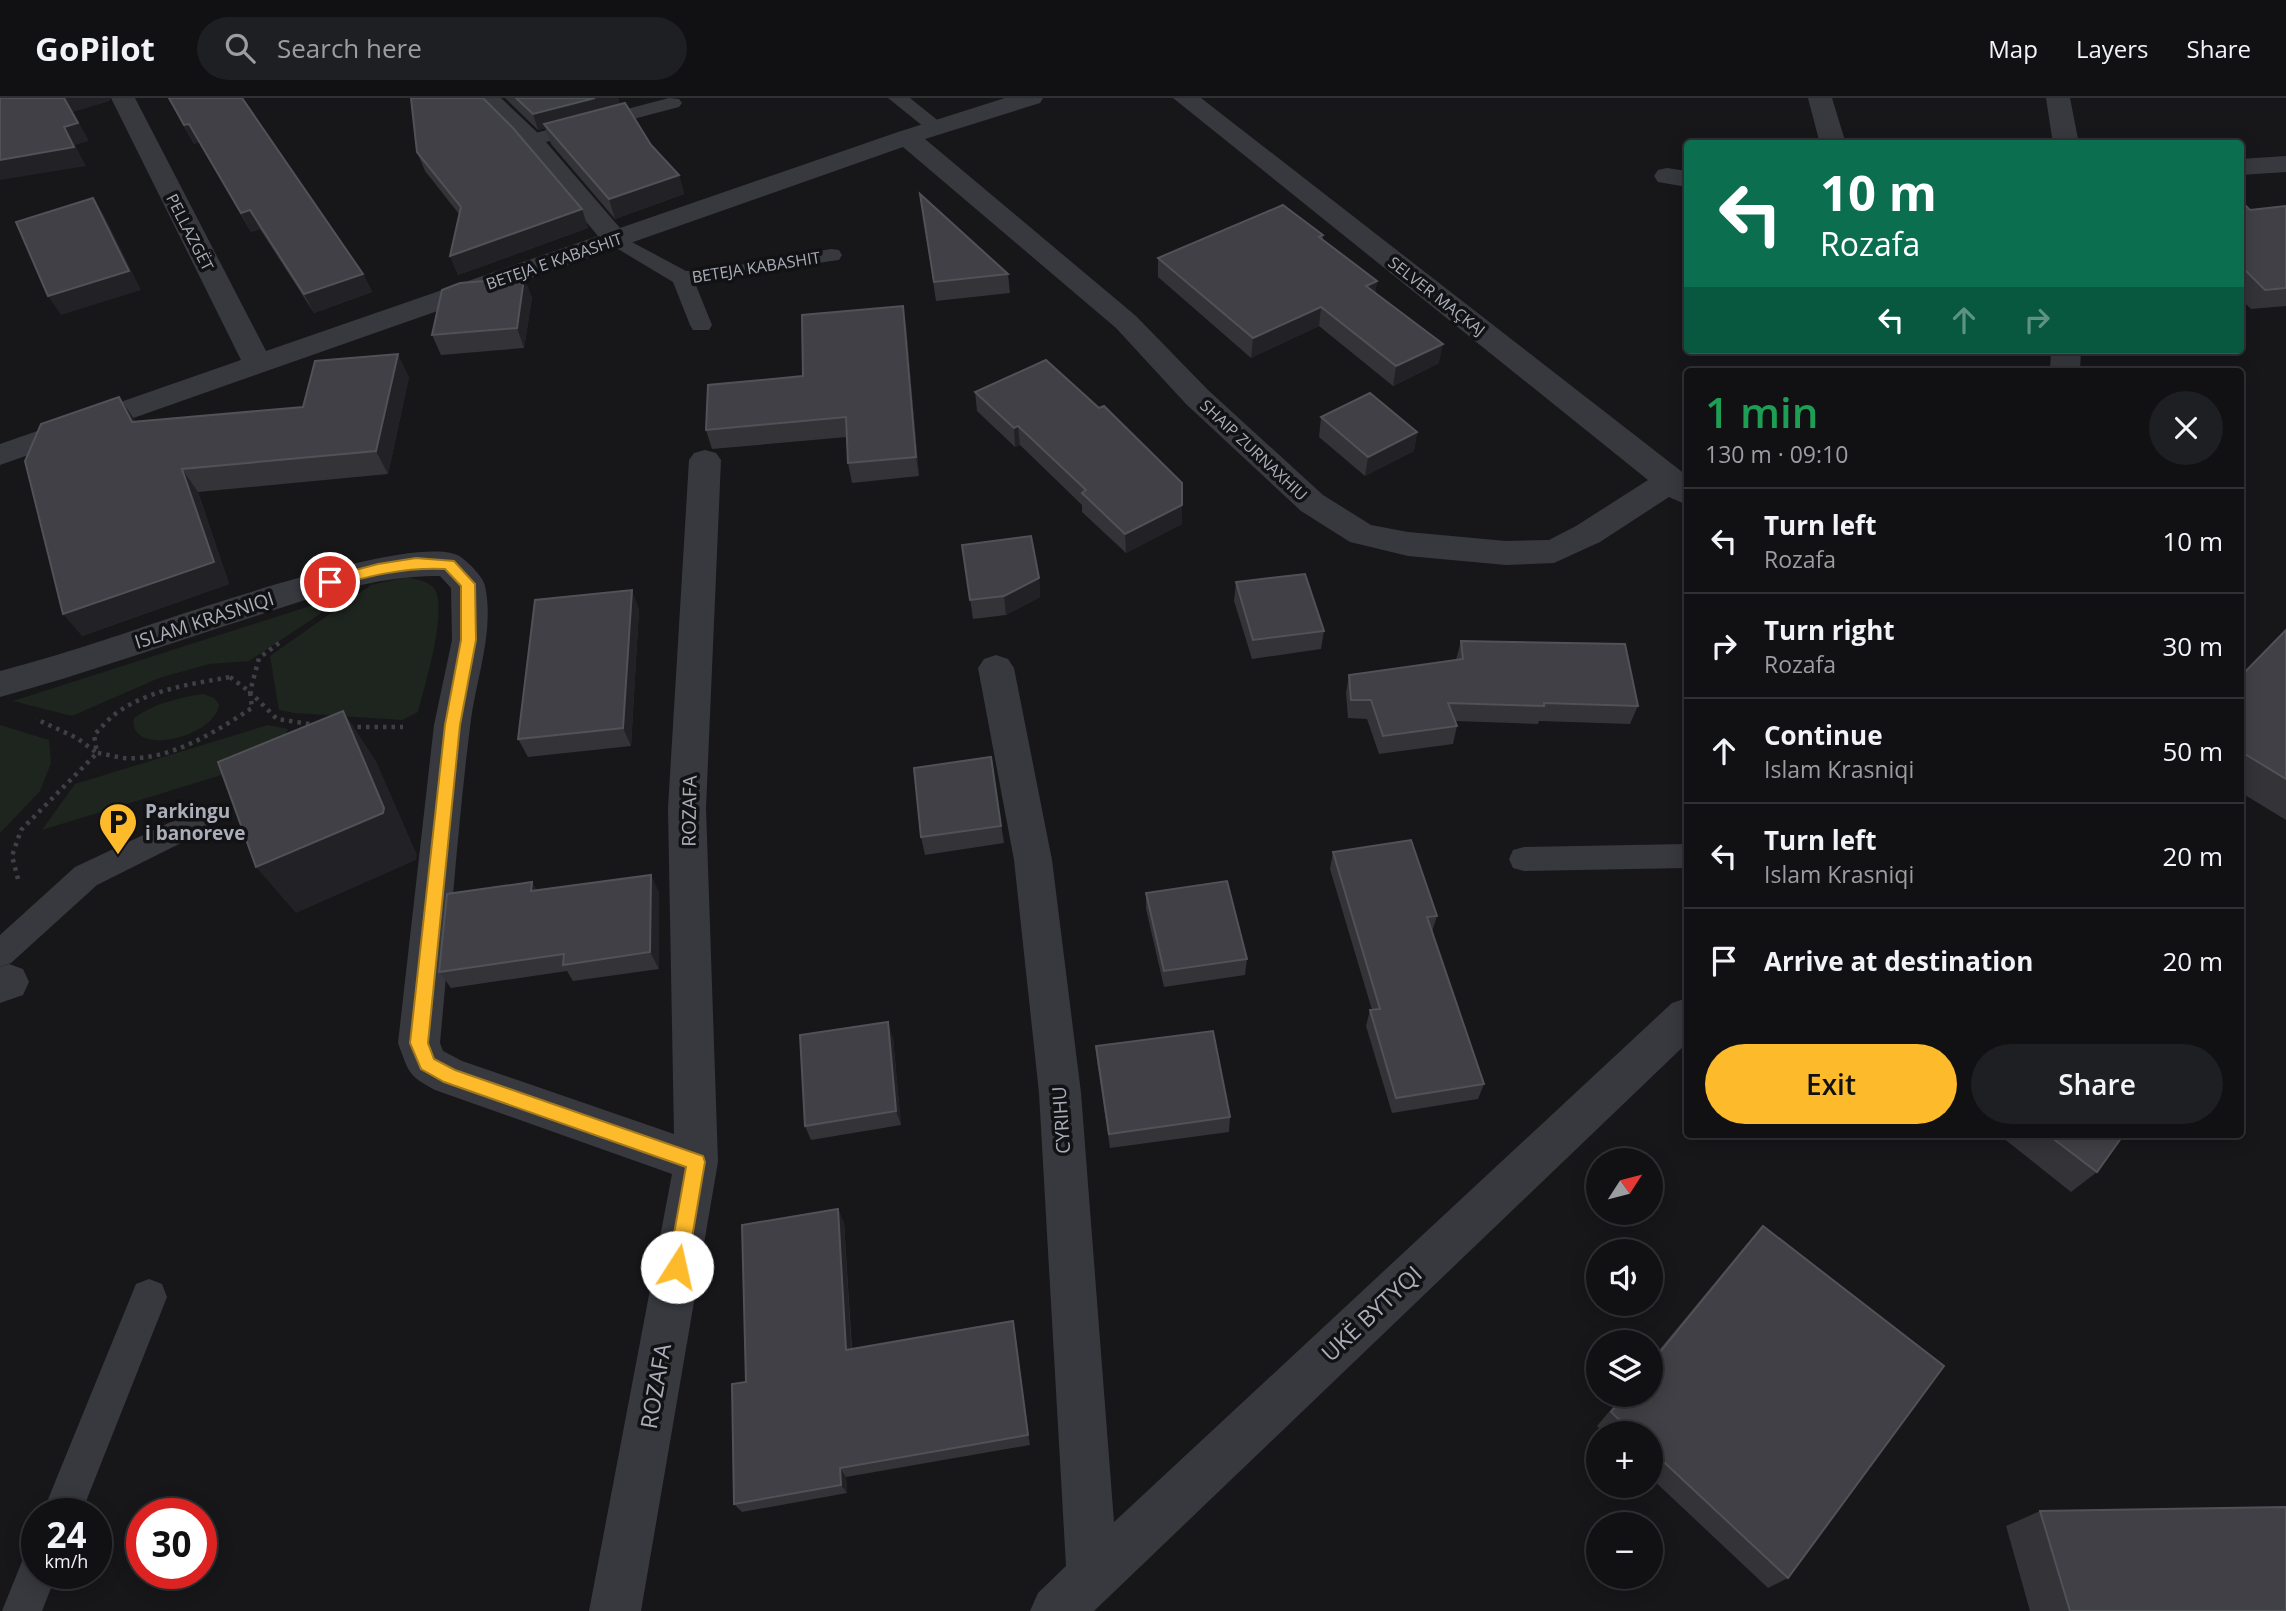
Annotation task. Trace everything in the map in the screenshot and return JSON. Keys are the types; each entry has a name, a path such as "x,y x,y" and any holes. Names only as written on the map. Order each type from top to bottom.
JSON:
{"street":[{"name":"PELLAZGËT","path":"123,98 258,365"},
{"path":"487,98 531,140 615,239"},
{"name":"BETEJA E KABASHIT","path":"0,455 921,132 1031,98"},
{"name":"SELVER MAÇKAJ","path":"1185,98 1678,487"},
{"path":"1820,98 1832,140"},
{"path":"2059,98 2065,140"},
{"name":"SHAIP ZURNAXHIU","path":"921,132 1126,322 1197,397 1312,503 1362,534 1408,544 1506,553 1554,551 1653,493 1678,487"},
{"path":"2244,167 2286,164"},
{"name":"ROZAFA","path":"615,1611 696,1162 687,808 705,460"},
{"name":"ISLAM KRASNIQI","path":"0,684 48,672 270,598 366,572 416,563 449,564 468,584 469,640 452,725"},
{"name":"CYRIHU","path":"996,668 1032,860 1060,1093 1092,1576"},
{"path":"452,725 419,1043 427,1064 450,1076 696,1162"},
{"name":"UKË BYTYQI","path":"1056,1611 1684,1019"}],"lane":[{"path":"898,98 921,132"},
{"path":"531,140 671,103"},
{"name":"BETEJA KABASHIT","path":"615,239 682,278 701,325"},
{"name":"BETEJA KABASHIT","path":"682,278 831,255"},
{"path":"3,974 86,876 205,818"},
{"path":"1524,859 1684,856"},
{"path":"67,1498 149,1297"},
{"path":"22,1611 31,1589"}],"path":[{"path":"35,718 77,738 97,753 126,758 167,751 214,733 252,708 250,692 259,658 287,637"},
{"path":"97,753 94,735 119,711 149,697 230,677 250,692 277,719 318,726"},
{"path":"341,727 452,725"},
{"path":"19,882 12,856 21,830 97,753"}],"shaded area":[{"path":"407,577 433,587 439,610 430,667 418,712 402,720 279,710 270,656 371,585"},
{"path":"332,599 320,614 249,661 209,664 159,678 72,716 13,701"},
{"path":"203,694 214,698 219,704 214,716 189,734 157,740 144,737 136,730 134,718 150,708"},
{"path":"0,725 49,740 51,763 40,791 0,833"},
{"path":"268,725 288,729 275,756 254,765 42,830 75,784"}],"building":[{"path":"0,98 64,98 78,123 64,127 74,147 0,160"},
{"path":"169,98 242,98 363,274 304,294 250,210 241,213 189,124 184,125"},
{"path":"411,98 483,98 513,128 582,209 450,256 461,207 417,152"},
{"path":"516,98 595,98 533,114"},
{"path":"625,103 651,145 679,175 609,199 544,124"},
{"path":"920,194 1008,274 934,282"},
{"path":"93,198 129,271 48,296 16,222"},
{"path":"2244,204 2250,210 2286,206 2286,288 2265,290 2244,269"},
{"path":"1283,205 1323,235 1319,237 1377,281 1366,286 1443,344 1396,366 1321,307 1253,338 1158,258"},
{"path":"524,278 517,328 432,335 442,290 460,283"},
{"path":"903,306 916,457 848,463 846,417 706,430 708,385 803,376 802,315"},
{"path":"398,354 376,451 182,469 214,562 63,614 25,461 41,424 119,397 132,422 303,407 315,361"},
{"path":"1046,360 1099,408 1104,406 1182,483 1182,505 1125,534 1082,493 1086,490 1018,426 1014,428 975,392"},
{"path":"1370,393 1417,432 1368,457 1321,417"},
{"path":"1031,536 1039,578 1004,596 970,600 962,545"},
{"path":"1305,574 1324,631 1253,640 1236,582"},
{"path":"632,590 623,728 518,739 535,600"},
{"path":"2286,630 2286,779 2244,753 2244,673"},
{"path":"1461,641 1625,644 1638,706 1448,703 1457,726 1383,736 1371,700 1351,700 1349,675 1463,659"},
{"path":"343,711 384,808 383,813 256,867 218,762"},
{"path":"991,757 1001,826 921,837 914,768"},
{"path":"1411,840 1437,916 1427,917 1484,1084 1396,1098 1370,1010 1380,1009 1333,852"},
{"path":"651,875 650,952 563,965 564,954 439,972 447,894 532,882 531,891"},
{"path":"1227,881 1247,959 1164,971 1146,893"},
{"path":"888,1022 896,1111 805,1126 800,1035"},
{"path":"1213,1031 1230,1117 1109,1134 1096,1046"},
{"path":"2052,1138 2121,1138 2097,1172"},
{"path":"838,1209 846,1350 1013,1321 1028,1435 840,1468 841,1485 734,1504 732,1384 746,1382 742,1225"},
{"path":"1763,1226 1944,1366 1788,1578 1663,1461 1663,1421 1620,1421 1611,1412 1615,1407 1663,1407 1663,1348"},
{"path":"2286,1507 2286,1611 2070,1611 2040,1511"}],"place":[{"name":"Parkingu i banoreve","path":"118,856"}],"route":[{"path":"330,582 378,569 416,563 449,564 468,584 469,640 452,725 419,1043 427,1064 450,1076 696,1162 677,1267"}]}
